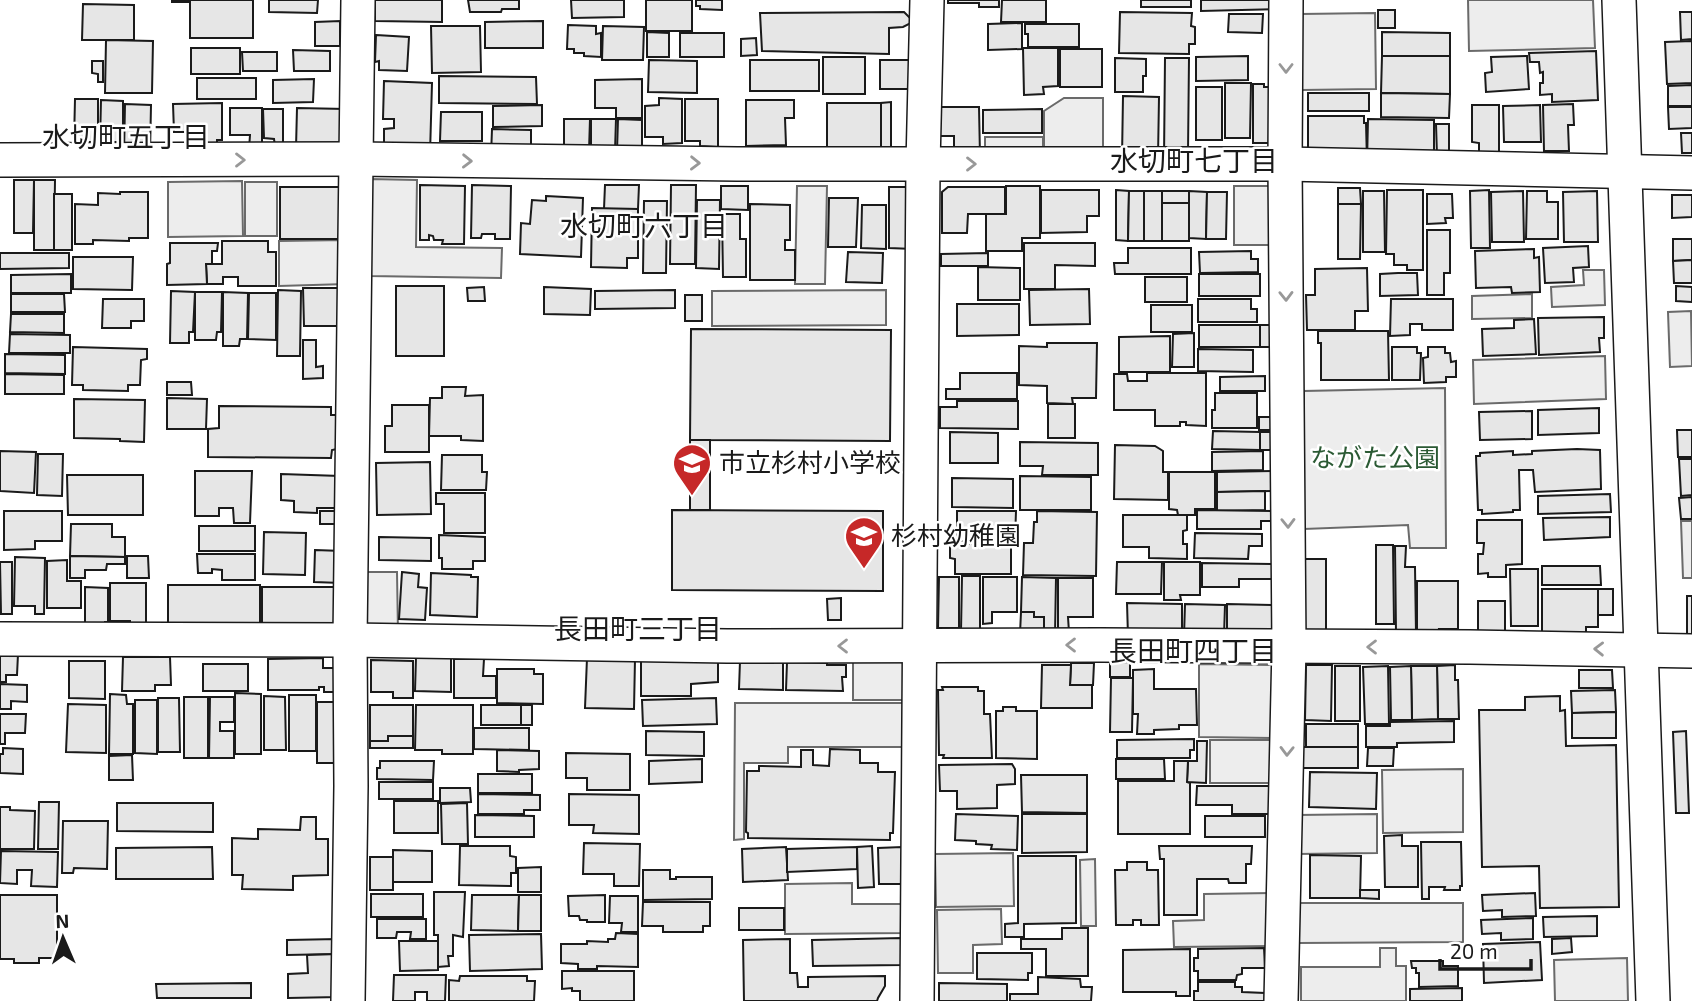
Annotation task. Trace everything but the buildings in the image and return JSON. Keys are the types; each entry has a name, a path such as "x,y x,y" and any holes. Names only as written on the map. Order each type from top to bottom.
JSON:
{"street":[{"path":"348,1001 358,0"},
{"path":"917,1001 923,164 928,0"},
{"path":"1280,1001 1289,646 1286,0"},
{"path":"1619,0 1653,1001"},
{"path":"0,160 356,159 737,164 1285,164 1692,173"},
{"path":"0,639 351,640 727,646 1289,646 1692,651"}],"shaded area":[{"path":"1468,0 1593,0 1595,48 1469,51"},
{"path":"1375,13 1376,89 1302,90 1301,14"},
{"path":"1064,98 1103,98 1103,161 1044,161 1044,111"},
{"path":"985,137 1043,137 1043,161 985,161"},
{"path":"370,179 417,180 416,247 502,248 501,278 369,276"},
{"path":"242,181 243,236 168,237 168,182"},
{"path":"245,182 277,182 277,236 245,236"},
{"path":"797,186 827,186 825,284 795,284"},
{"path":"1234,186 1274,186 1280,245 1234,245"},
{"path":"346,240 347,284 279,286 279,241"},
{"path":"1583,270 1604,270 1605,305 1552,307 1551,287 1584,285"},
{"path":"886,290 886,325 712,326 712,291"},
{"path":"1532,294 1532,318 1472,319 1472,296"},
{"path":"1691,311 1692,366 1670,367 1668,312"},
{"path":"1605,356 1606,399 1474,404 1473,360"},
{"name":"ながた公園","path":"1445,388 1446,548 1410,548 1408,525 1304,529 1304,391"},
{"path":"1681,521 1692,521 1692,578 1683,578"},
{"path":"364,572 397,572 398,633 365,634"},
{"path":"853,661 911,661 911,700 853,700"},
{"path":"1199,664 1275,665 1274,738 1199,737"},
{"path":"735,703 910,703 910,747 788,747 788,763 744,763 744,839 734,840"},
{"path":"1210,740 1275,740 1275,783 1210,783"},
{"path":"1463,769 1463,832 1383,833 1382,770"},
{"path":"1377,814 1377,853 1297,854 1297,815"},
{"path":"1013,853 1014,906 936,907 935,854"},
{"path":"1095,859 1096,926 1081,926 1080,860"},
{"path":"852,883 852,904 906,904 906,933 785,934 785,884"},
{"path":"1273,893 1273,946 1174,947 1173,921 1204,920 1204,894"},
{"path":"1299,903 1463,903 1463,942 1299,943"},
{"path":"1001,909 1002,944 973,945 973,973 938,973 937,910"},
{"path":"1380,948 1396,948 1396,966 1406,966 1406,1001 1301,1001 1301,967 1380,967"},
{"path":"1627,958 1628,1001 1555,1001 1554,960"}],"place":[{"name":"市立杉村小学校","path":"692,497"},
{"name":"杉村幼稚園","path":"864,570"}],"district":[{"name":"水切町五丁目","path":"126,137"},
{"name":"水切町七丁目","path":"1194,161"},
{"name":"水切町六丁目","path":"644,226"},
{"name":"長田町三丁目","path":"638,629"},
{"name":"長田町四丁目","path":"1193,651"}]}
